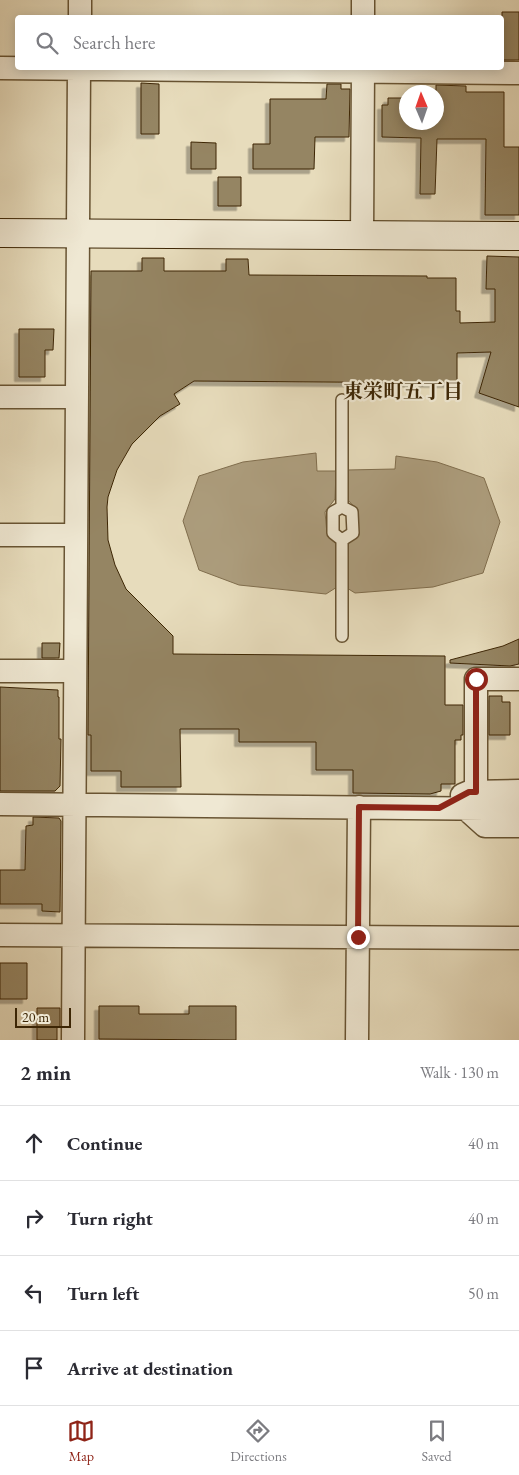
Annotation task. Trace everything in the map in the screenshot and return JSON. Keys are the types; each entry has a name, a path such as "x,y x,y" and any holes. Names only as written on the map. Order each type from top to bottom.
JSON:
{"street":[{"path":"80,0 80,15"},
{"path":"363,0 363,15"},
{"path":"0,68 15,68"},
{"path":"73,1040 79,70"},
{"path":"362,235 363,70 519,73"},
{"path":"0,233 519,236"},
{"path":"0,397 76,397"},
{"path":"0,535 75,535"},
{"path":"0,671 75,671"},
{"path":"519,679 476,679 470,800 484,826 519,826"},
{"path":"0,804 439,808 519,791"},
{"path":"470,800 519,809"},
{"path":"357,1040 359,807"},
{"path":"0,935 519,938"}],"lane":[{"path":"342,400 342,506"},
{"path":"342,506 333,512 333,533 342,540"},
{"path":"342,506 352,512 353,533 342,540"},
{"path":"342,540 342,636"}],"shaded area":[{"path":"316,453 317,471 336,471 335,499 325,512 327,534 336,544 337,587 326,594 239,585 199,570 183,521 199,476 243,462"},
{"path":"396,456 437,462 484,478 500,522 483,573 433,587 355,593 347,588 346,544 357,510 348,500 347,470 395,469"}],"building":[{"path":"502,12 519,12 519,60 504,60 504,15 502,15"},
{"path":"141,83 159,84 159,134 141,134"},
{"path":"327,84 341,84 341,89 350,89 349,137 315,137 314,169 253,169 253,144 270,144 270,99 326,99"},
{"path":"444,85 466,86 466,92 504,92 504,147 519,147 519,215 485,215 486,139 437,139 435,194 420,194 421,138 382,137 382,105 388,105 388,98 399,98 399,130 444,130"},
{"path":"191,142 216,143 216,169 191,169"},
{"path":"218,177 241,177 241,206 218,206"},
{"path":"487,256 519,257 519,407 479,393 491,352 457,353 457,383 194,381 174,394 180,404 160,416 132,444 117,470 108,497 107,507 108,540 115,565 126,589 173,636 173,654 445,656 445,705 463,705 463,735 461,735 461,740 455,740 455,784 441,784 441,791 430,794 353,793 353,770 316,770 316,742 239,742 239,729 180,729 181,787 121,787 121,771 91,771 91,735 88,735 91,271 142,271 142,258 164,258 164,271 226,271 226,259 248,259 249,275 427,276 427,278 456,278 456,311 460,311 460,323 495,322 495,289 486,289"},
{"path":"19,329 54,329 53,350 45,350 45,377 19,377"},
{"path":"519,639 519,664 510,666 450,663 450,660 503,646"},
{"path":"42,643 60,643 59,658 42,658"},
{"path":"0,687 58,690 59,739 61,739 60,786 55,791 0,791"},
{"path":"489,696 502,696 502,702 510,702 510,735 489,735"},
{"path":"33,817 59,818 61,821 60,912 42,911 42,904 0,904 0,870 25,870 26,826 33,825"},
{"path":"0,963 27,963 27,999 0,999"},
{"path":"99,1006 139,1006 139,1014 189,1014 189,1006 236,1006 236,1040 99,1039"},
{"path":"37,1008 60,1008 60,1027 57,1027 57,1040 37,1040"}],"district":[{"name":"東栄町五丁目","path":"403,391"}],"route":[{"path":"358,937 359,807 439,808 469,792 476,792 476,679"}]}
